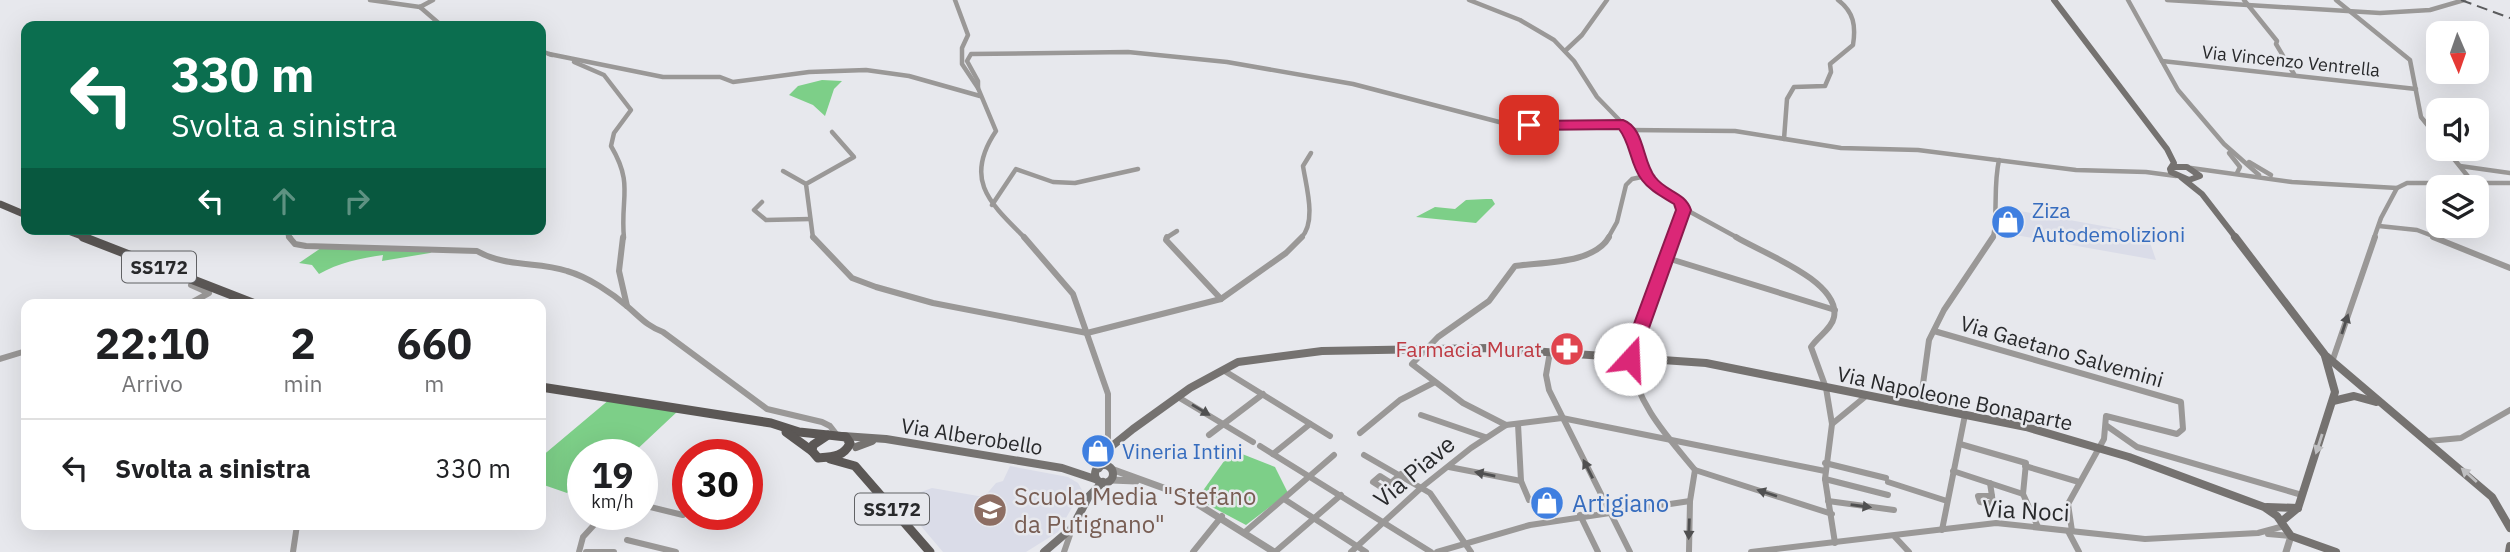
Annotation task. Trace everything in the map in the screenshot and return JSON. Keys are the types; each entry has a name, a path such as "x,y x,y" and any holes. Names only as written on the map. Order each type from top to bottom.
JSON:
{"main road":[{"path":"2054,0 2167,149 2173,159 2171,168"},
{"path":"2167,149 2199,177 2202,194"},
{"path":"2171,168 2189,168"},
{"path":"2171,168 2202,194 2329,358 2492,496 2510,528"},
{"path":"2179,177 2199,177"},
{"path":"0,204 21,213"},
{"name":"SS172","path":"80,235 242,299"},
{"name":"Via Napoleone Bonaparte","path":"1111,449 1178,397 1238,362 1291,354 1424,348 1549,352 1706,363 2026,427 2097,447 2264,507 2298,508"},
{"path":"2283,524 2298,508 2333,401 2335,391 2329,358"},
{"path":"546,388 771,423 799,432 815,443 818,458 830,459 867,441 890,440"},
{"path":"2333,401 2339,397 2352,396 2384,405"},
{"path":"771,423 815,443 836,435 848,440 855,466"},
{"name":"Via Alberobello","path":"836,435 890,440 1101,476 1112,469"},
{"path":"1101,476 1115,477 1111,449"},
{"path":"1044,552 1072,528 1101,476 1111,449"},
{"name":"SS172","path":"830,459 855,466 930,552"},
{"name":"Via Napoleone Bonaparte","path":"2264,507 2283,524 2291,536"},
{"path":"2291,536 2336,552"},
{"path":"2509,552 2510,546"}],"street":[{"path":"370,0 420,7 436,21"},
{"path":"420,7 433,0"},
{"path":"955,0 968,35 962,48 962,64 978,88"},
{"path":"1469,0 1520,20 1554,40 1565,51 1597,97 1629,130 1646,176 1661,190 1681,201 1683,208 1667,258 1630,359 1630,373 1640,396 1695,470 1832,514"},
{"path":"1565,51 1582,35 1607,0"},
{"path":"1784,139 1787,99 1794,87 1825,86 1832,72 1830,64 1853,45 1856,28 1852,11 1838,0"},
{"path":"2128,0 2178,90 2224,144 2241,171 2199,177"},
{"path":"2166,0 2252,8 2415,13 2464,0"},
{"path":"2244,0 2277,41 2276,44 2294,74"},
{"path":"2336,0 2410,60 2421,117 2426,123"},
{"path":"1111,449 1108,442 1108,394 1073,293 1040,253 992,205 981,177 982,152 996,131 980,96 978,81 967,61 971,54 1128,52 1227,62 1353,84 1503,122 1529,125 1623,124"},
{"path":"546,53 604,75 631,110 614,134 611,146 624,168 626,193 621,212 624,243 619,271 627,306"},
{"path":"549,54 663,77 720,77 733,82 822,70 881,71 912,76 980,96"},
{"name":"Via Vincenzo Ventrella","path":"2162,61 2416,89"},
{"path":"1629,130 1735,131 1841,148 1918,150 2076,170 2146,172 2179,177"},
{"path":"806,184 854,157 832,132"},
{"path":"2224,144 2260,176"},
{"path":"2224,144 2277,178"},
{"path":"806,184 813,239 852,278 933,303 1086,331 1127,326 1221,299 1286,253 1306,233 1309,201 1303,166 1311,153"},
{"path":"1920,406 1929,341 1972,266 1992,242 1996,223 1994,183 1999,160"},
{"path":"2456,161 2467,175"},
{"path":"2460,166 2510,173"},
{"path":"2146,172 2171,168"},
{"path":"2189,168 2292,182 2397,188 2407,183 2426,183"},
{"path":"992,205 1016,169 1053,182 1075,183 1138,169"},
{"path":"783,171 806,184"},
{"path":"1646,176 1632,179 1626,185 1617,222 1605,244 1598,250 1573,258 1516,265 1490,301 1424,348 1412,364 1463,403 1506,425 1562,418 1825,471 1886,480 1947,501"},
{"path":"2489,184 2510,183"},
{"path":"2329,358 2379,226 2397,188"},
{"path":"762,202 754,210 766,220 810,219"},
{"path":"1683,208 1711,219 1742,241 1805,274 1828,294 1835,310 1832,324 1811,347 1826,388 1832,424 1825,471 1835,543"},
{"path":"2379,226 2417,230 2510,268"},
{"path":"1177,231 1167,236 1166,240 1221,299"},
{"path":"287,235 295,244 306,246 477,251 486,256 526,266 566,270 627,306 647,326 663,332 767,409 830,426 836,435"},
{"path":"1667,258 1835,310"},
{"path":"197,282 191,285 209,293 202,299"},
{"name":"Via Gaetano Salvemini","path":"1934,331 2180,402 2183,429 2177,434 2166,434 2106,416 2107,426"},
{"path":"1549,352 1546,375 1549,390 1630,552"},
{"path":"0,359 21,353"},
{"path":"1222,369 1330,436"},
{"path":"1360,433 1400,400 1435,382"},
{"path":"1209,435 1263,394"},
{"path":"1832,424 1866,396"},
{"path":"1178,397 1431,552"},
{"path":"2428,441 2461,438 2510,410"},
{"path":"1421,415 1485,437"},
{"path":"1942,530 1965,415"},
{"path":"812,421 818,426 815,443"},
{"path":"1272,454 1310,424"},
{"path":"1518,424 1521,481 1529,500"},
{"name":"Via Piave","path":"1354,549 1422,488 1485,437 1506,425"},
{"path":"2079,552 2070,531 2067,504 2097,447 2104,439 2107,426 2137,447 2302,495"},
{"path":"1960,444 2079,482"},
{"path":"1364,455 1430,493 1471,552"},
{"path":"1245,532 1334,456"},
{"path":"2025,464 2022,494 2038,528"},
{"path":"1449,467 1521,481"},
{"path":"1112,469 1183,495 1222,516 1274,552 1341,495"},
{"path":"1689,552 1690,501 1695,470"},
{"path":"1825,471 1888,495"},
{"path":"1953,471 2022,494"},
{"path":"1392,482 1401,474"},
{"path":"1101,476 1148,483"},
{"path":"1990,483 1992,496"},
{"path":"1284,499 1354,549 1366,552"},
{"path":"1437,552 1464,541 1556,519 1690,501"},
{"path":"1828,501 1894,510"},
{"path":"1580,515 1598,552"},
{"path":"1193,552 1222,516"},
{"name":"Via Noci","path":"1751,552 1807,549 1835,543 1996,523 2145,539 2258,533 2291,536"},
{"name":"Via Noci","path":"2258,533 2283,524"},
{"path":"1064,552 1072,528"},
{"path":"293,552 296,530"},
{"path":"579,552 583,537 589,530"},
{"path":"2286,552 2291,536"},
{"path":"1895,537 1909,552"},
{"path":"626,540 649,549 676,552"},
{"path":"586,552 614,552"}],"shaded area":[{"path":"2003,208 2147,234 2156,260 2004,233"},
{"name":"Scuola Media \"Stefano da Putignano\"","path":"1010,466 1068,477 1078,483 1082,490 1058,532 1026,552 943,552 899,500 932,488 984,497 996,483 1003,481"}],"green space":[{"path":"822,80 842,81 834,89 825,116 813,105 789,95 798,86"},
{"path":"1492,199 1495,204 1476,223 1416,217 1435,207 1455,209 1466,200"},
{"path":"321,248 436,249 430,253 382,261 383,255 358,259 319,274 312,265 299,263"},
{"path":"610,399 679,410 648,439 567,439 567,493 546,486 546,453"},
{"path":"1232,450 1275,467 1288,493 1246,525 1197,499"}],"railway":[{"path":"2461,0 2510,18"}],"place":[{"name":"Ziza Autodemolizioni","path":"2008,222"},
{"name":"Farmacia Murat","path":"1567,349"},
{"name":"Vineria Intini","path":"1098,451"},
{"name":"Artigiano","path":"1547,503"},
{"name":"Scuola Media \"Stefano da Putignano\"","path":"990,510"}],"route":[{"path":"1529,125 1623,124 1632,135 1647,178 1681,201 1683,210 1630,359"}]}
